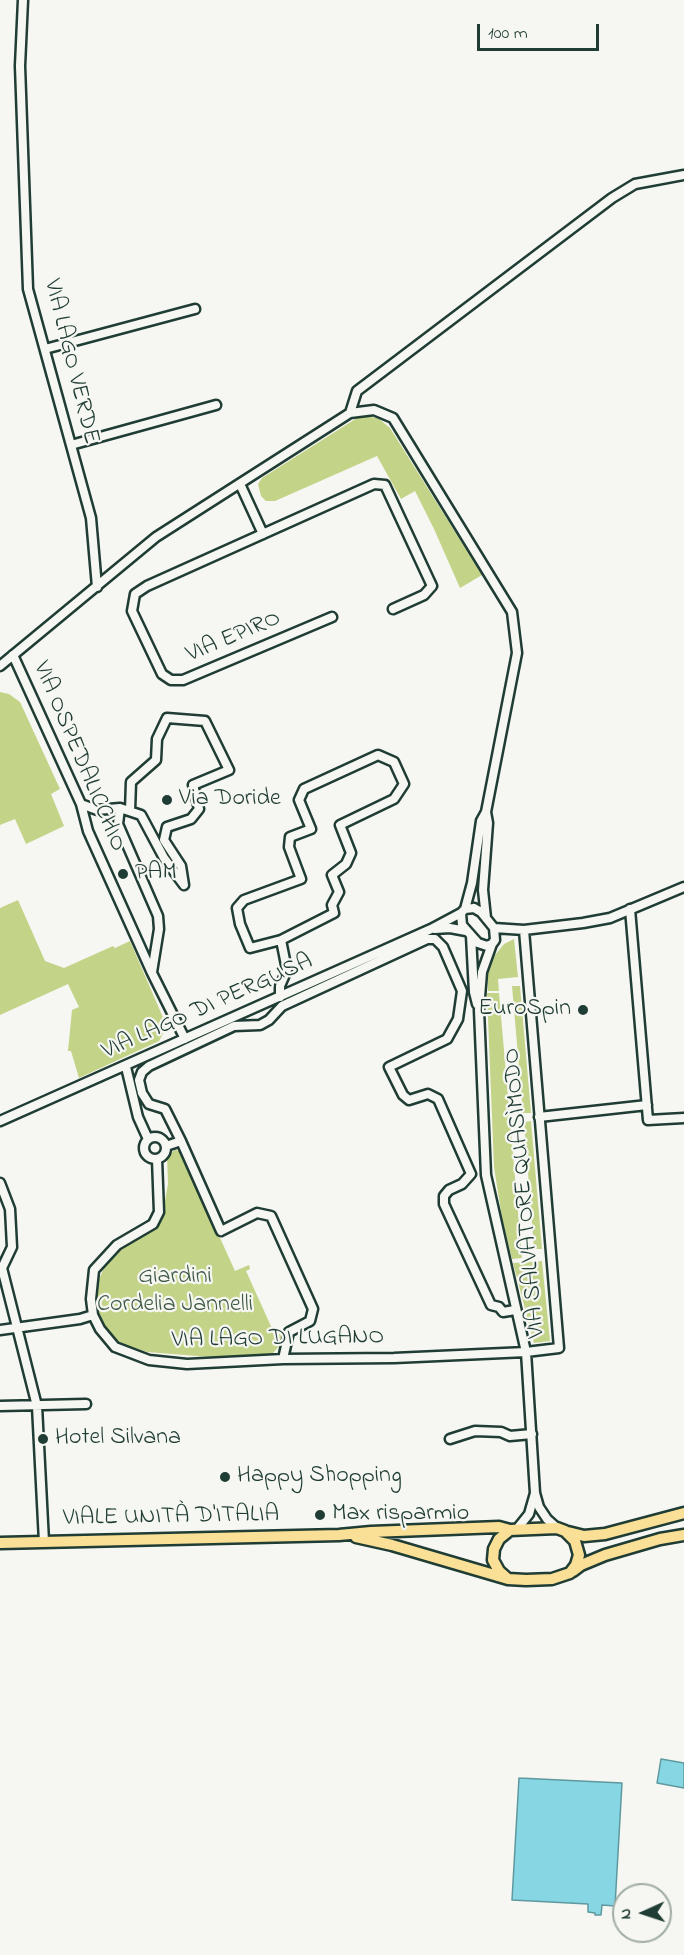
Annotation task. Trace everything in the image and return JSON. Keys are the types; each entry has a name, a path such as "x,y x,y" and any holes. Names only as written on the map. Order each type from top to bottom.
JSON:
{"main road":[{"name":"VIALE UNITÀ D'ITALIA","path":"0,1543 344,1535 499,1527 513,1530 561,1529 584,1536 605,1534 684,1513"},
{"path":"561,1529 575,1541 579,1556 570,1573"},
{"path":"508,1579 499,1571 494,1560 494,1549 499,1539 513,1530"},
{"name":"VIALE UNITÀ D'ITALIA","path":"344,1535 392,1545 508,1579 552,1580 605,1555 660,1539 684,1535"}],"street":[{"name":"VIA LAGO VERDE","path":"23,0 20,66 28,289 91,518 97,587"},
{"path":"350,413 357,391 612,198 635,184 684,175"},
{"path":"45,349 195,309"},
{"path":"71,445 216,405"},
{"path":"0,666 156,537 350,413 374,410 393,418 512,612 517,653 462,925 482,945 524,930"},
{"path":"240,484 263,534 374,484 385,484 432,586 424,595 393,609"},
{"name":"VIA EPIRO","path":"263,534 147,586 135,594 132,610 162,674 171,680 183,680 332,618"},
{"name":"VIA OSPEDALICCHIO","path":"13,655 81,804 88,831 152,973 185,1039"},
{"path":"81,804 97,810 120,808 141,815 164,858 184,885 181,866 164,840 168,827 191,819 199,809 193,785 229,770 205,721 167,718 157,739 156,760 131,782 130,811"},
{"path":"378,755 394,762 404,784 394,799 340,825 351,853 346,864 332,875 339,892 332,905 334,913 281,940 250,948 240,924 237,908 244,900 301,879 289,847 290,837 311,829 299,800 304,789 378,755"},
{"path":"120,808 118,824 158,916 159,929 152,973"},
{"path":"486,812 488,823 483,890 486,918"},
{"path":"494,928 524,930 610,918 684,887"},
{"path":"463,911 477,909 494,928 494,942 482,972 479,1010 486,1175 526,1352 535,1492 539,1507 561,1529"},
{"path":"630,909 648,1120 684,1118"},
{"name":"VIA LAGO DI PERGUSA","path":"0,1121 431,930 463,911"},
{"path":"431,930 450,928 469,934"},
{"name":"VIA SALVATORE QUASÌMODO","path":"524,930 559,1348 526,1352"},
{"path":"469,934 474,992 479,1010"},
{"path":"283,1359 289,1332 310,1321 313,1309 271,1216 257,1213 222,1230 165,1109 149,1104 142,1093 139,1080 142,1072 149,1066 234,1026 260,1024 269,1020 282,1006 427,939 435,939 443,947 462,991 458,1019 447,1039 389,1067 403,1095 409,1100 428,1094 438,1099 471,1174 462,1184 449,1190 444,1196 444,1204 491,1305 499,1307 503,1312 515,1310"},
{"path":"280,997 280,986 287,970 281,940"},
{"path":"254,1008 260,1024"},
{"path":"126,1067 138,1117 148,1139"},
{"path":"539,1116 647,1105"},
{"path":"159,1138 166,1146 165,1153 158,1159 150,1158 145,1153 144,1146 148,1139 159,1138"},
{"path":"166,1146 181,1141"},
{"path":"0,1330 80,1319 93,1315 91,1299 94,1270 117,1245 153,1224 159,1212 158,1159"},
{"path":"0,1184 10,1209 12,1247 2,1268 37,1406 44,1542"},
{"name":"VIA LAGO DI LUGANO","path":"93,1315 100,1329 115,1347 148,1360 187,1364 526,1352"},
{"path":"559,1348 560,1359"},
{"path":"0,1406 86,1404"},
{"path":"450,1439 475,1431 501,1432 510,1436 532,1434"},
{"path":"513,1530 529,1514 535,1492"}],"green space":[{"path":"363,416 378,418 390,428 482,575 460,588 415,491 401,499 377,456 275,501 266,501 261,496 258,484 262,478"},
{"path":"0,692 9,694 20,702 60,789 51,794 64,826 26,844 15,819 0,825"},
{"path":"18,900 45,961 64,968 113,946 115,948 130,941 165,1022 165,1030 159,1041 79,1078 71,1051 68,1051 72,1010 79,1007 68,984 0,1015 0,908"},
{"path":"514,939 518,977 498,979 499,991 488,991 487,973 495,955 504,944"},
{"path":"512,986 520,986 531,1113 523,1113"},
{"path":"487,993 499,993 522,1258 512,1259 502,1218 494,1167"},
{"path":"531,1121 542,1249 534,1249 524,1122"},
{"name":"Giardini Cordelia Jannelli","path":"175,1150 181,1151 235,1271 249,1265 250,1269 246,1271 275,1335 280,1333 281,1336 281,1344 273,1353 210,1357 147,1352 122,1344 112,1336 98,1318 95,1296 97,1283 106,1264 118,1251 152,1231 162,1217 168,1184 167,1156"},
{"path":"542,1261 550,1341 534,1343 513,1263"}],"water":[{"path":"661,1759 684,1763 684,1788 657,1783"},
{"path":"519,1778 622,1783 616,1883 612,1883 612,1906 602,1905 601,1915 595,1915 595,1913 588,1912 588,1904 512,1900"}],"place":[{"name":"Via Doride","path":"167,800"},
{"name":"PAM","path":"123,874"},
{"name":"EuroSpin","path":"583,1010"},
{"name":"Hotel Silvana","path":"43,1439"},
{"name":"Happy Shopping","path":"225,1477"},
{"name":"Max risparmio","path":"320,1515"}]}
